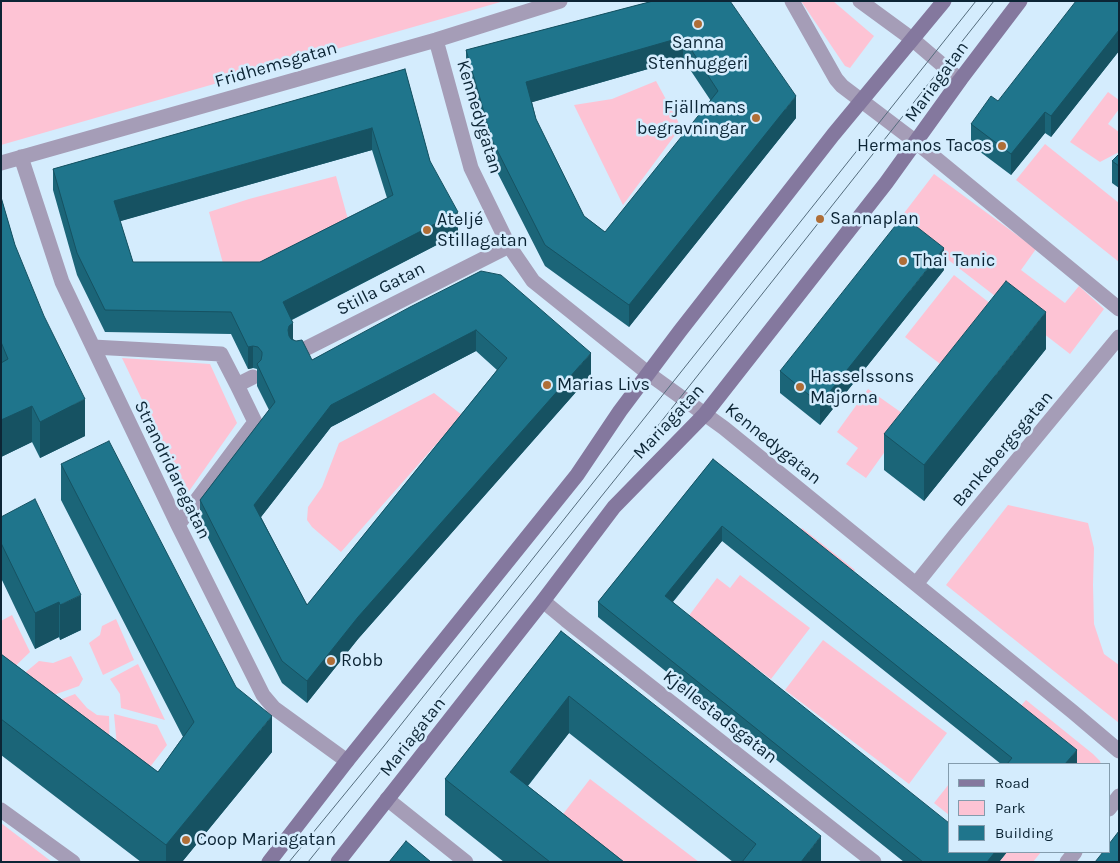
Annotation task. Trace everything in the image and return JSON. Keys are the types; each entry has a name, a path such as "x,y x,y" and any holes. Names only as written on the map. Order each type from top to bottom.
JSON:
{"street":[{"name":"Fridhemsgatan","path":"1,163 436,40 560,1"},
{"path":"792,1 836,79 842,86 916,142 1119,309"},
{"path":"860,1 912,39 960,80"},
{"name":"Mariagatan","path":"269,862 347,761 577,475 620,412 680,331 861,100 944,1"},
{"name":"Mariagatan","path":"338,862 543,601 614,507 705,414 880,190 1020,1"},
{"name":"Kennedygatan","path":"436,40 471,168 509,246 533,281 649,374 724,428 1119,751"},
{"name":"Strandridaregatan","path":"22,157 62,282 178,525 262,695 274,708 347,761"},
{"name":"Stilla Gatan","path":"297,353 509,246"},
{"name":"Bankebergsgatan","path":"916,584 1119,337"},
{"path":"93,348 221,354 255,422 178,525"},
{"path":"237,385 252,377"},
{"name":"Kjellestadsgatan","path":"543,601 874,862"},
{"path":"1110,808 1119,796"},
{"path":"388,799 466,862"},
{"path":"1,810 73,862"}],"green space":[{"path":"1,1 504,1 1,145"},
{"path":"801,1 833,1 874,36 850,68 845,66"},
{"path":"656,81 681,127 623,205 574,105 612,99"},
{"path":"1108,92 1119,100 1119,109 1108,124 1119,132 1119,152 1100,162 1070,142"},
{"path":"1045,144 1119,203 1119,262 1016,180"},
{"path":"934,174 1036,249 1021,270 1065,303 1079,286 1104,309 1070,354 898,221"},
{"path":"336,176 349,223 267,263 224,267 209,212 249,199"},
{"path":"954,275 996,308 948,370 905,337"},
{"path":"122,358 210,364 237,423 187,494"},
{"path":"868,389 909,418 866,478 846,464 858,448 837,432"},
{"path":"434,393 462,415 341,552 312,527 307,520 308,507 322,487 339,443"},
{"path":"1008,505 1088,523 1094,548 1094,624 1104,654 1119,665 1119,723 946,585"},
{"path":"802,528 855,570 846,581 793,539"},
{"path":"740,575 810,628 771,679 688,617 717,578 730,588"},
{"path":"12,615 30,652 4,677 1,661 1,621"},
{"path":"116,619 134,660 103,675 89,643 100,635 102,626"},
{"path":"823,640 947,733 909,784 785,690"},
{"path":"71,656 83,679 79,686 31,703 8,687 39,661 53,663"},
{"path":"138,664 165,720 121,708 120,694 110,679"},
{"path":"75,694 87,708 97,715 109,716 110,760 39,708"},
{"path":"1026,700 1093,754 1101,763 1075,763 1013,715"},
{"path":"114,714 157,725 167,745 143,776 118,757"},
{"path":"590,779 699,862 610,862 557,822"},
{"path":"948,785 948,814 934,803"},
{"path":"1,823 52,862 1,862"},
{"path":"1006,853 1040,853 1033,862 999,862"}],"building":[{"path":"653,1 730,1 796,96 629,305 545,245 492,140 466,50","holes":["683,37 718,91 605,232 584,216 536,119 526,82"]},
{"path":"1076,1 1119,1 1119,30 1051,116 1045,112 1011,154 971,124 991,96 998,101"},
{"path":"405,69 430,161 458,212 283,302 293,323 289,326 289,336 296,341 302,340 312,360 481,271 501,275 591,353 358,617 307,681 282,661 200,500 275,402 257,364 261,360 262,352 258,347 248,347 231,312 105,310 77,253 53,169","holes":["372,128 393,195 260,262 133,262 114,201","476,330 507,358 307,605 254,505 331,405"]},
{"path":"1119,154 1119,166 1112,161"},
{"path":"1,197 15,245 44,316 85,399 40,422 32,406 1,420 1,363 8,359 1,342"},
{"path":"903,216 944,248 820,404 780,371"},
{"path":"1006,281 1046,312 924,465 884,434"},
{"path":"109,441 236,687 272,716 166,845 1,719 1,654 158,772 194,722 61,464"},
{"path":"713,459 1077,750 1066,763 1008,763 1012,758 722,526 665,596 948,822 948,853 994,853 987,862 923,862 598,602"},
{"path":"35,499 81,595 60,605 59,602 35,613 1,543 1,517"},
{"path":"561,631 821,836 801,862 742,862 756,844 569,696 510,772 624,862 550,862 445,779"},
{"path":"1119,831 1119,862 1095,862 1102,853 1110,853 1110,843"},
{"path":"406,841 431,862 389,862"}],"tram line":[{"path":"289,862 384,746 976,1"},
{"path":"308,862 649,437 994,1"}],"place":[{"name":"Sanna Stenhuggeri","path":"698,24"},
{"name":"Fjällmans begravningar","path":"756,118"},
{"name":"Hermanos Tacos","path":"1002,146"},
{"name":"Sannaplan","path":"820,219"},
{"name":"Ateljé Stillagatan","path":"427,230"},
{"name":"Thai Tanic","path":"903,261"},
{"name":"Marias Livs","path":"547,385"},
{"name":"Hasselssons Majorna","path":"800,387"},
{"name":"Robb","path":"331,661"},
{"name":"Coop Mariagatan","path":"186,840"}]}
